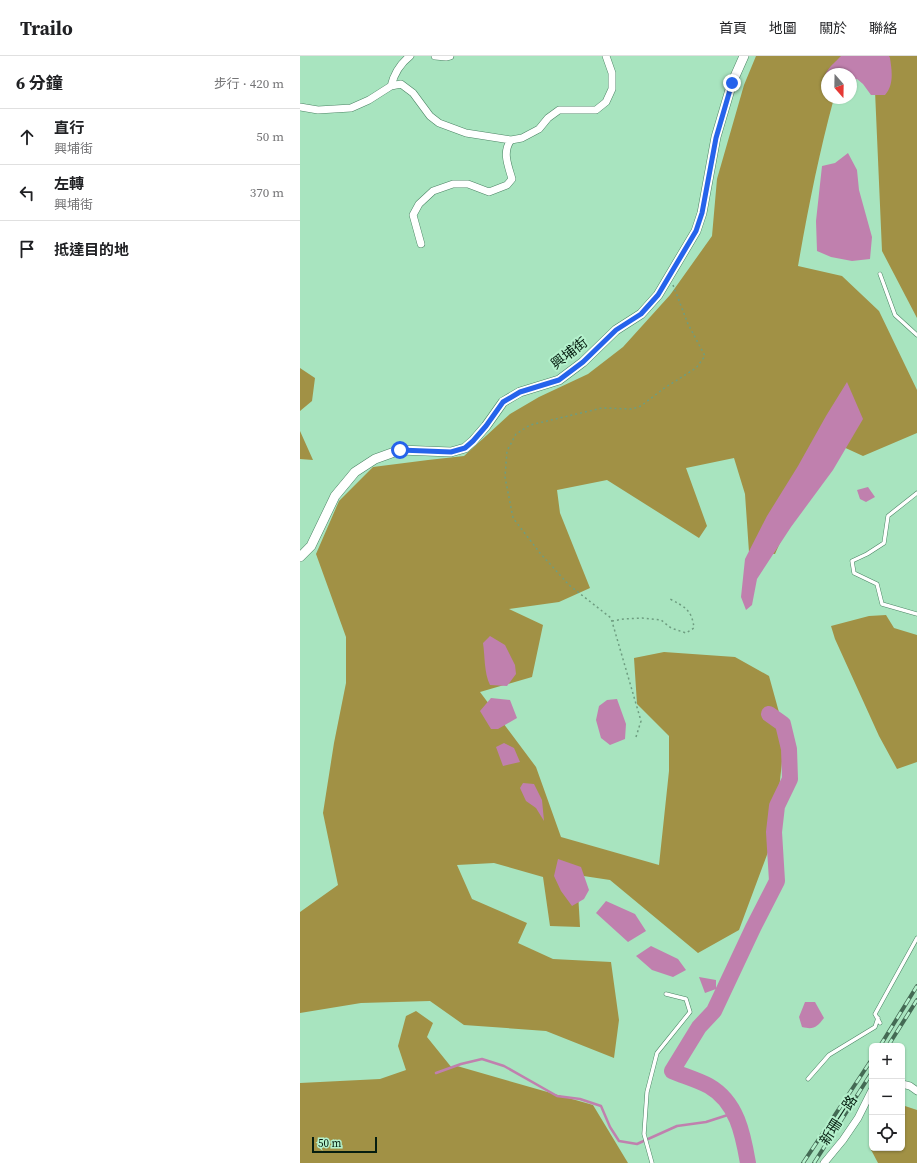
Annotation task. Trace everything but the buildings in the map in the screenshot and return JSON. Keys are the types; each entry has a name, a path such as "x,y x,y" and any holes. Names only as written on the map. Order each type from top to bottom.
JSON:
{"street":[{"path":"391,86 393,79 403,61 410,56"},
{"path":"435,56 450,56"},
{"path":"300,107 318,110 350,108 369,100 391,86 401,84 413,93 430,116 440,123 466,133 511,140 522,138 539,129 548,118 559,110 596,110 606,102 612,89 612,73 606,56"},
{"name":"興埔街","path":"300,557 311,546 335,496 355,472 375,459 400,450 451,452 465,448 486,426 503,402 520,392 559,380 583,362 616,330 641,314 658,295 696,231 702,213 716,138 732,83 744,56"},
{"path":"421,244 413,215 419,204 433,191 453,184 468,184 489,192 506,185 512,179 506,160 506,147 511,140"},
{"path":"905,1085 910,1086 917,1091"},
{"name":"新珊一路","path":"824,1163 851,1129 869,1096"}],"lane":[{"path":"880,274 895,315 917,334"},
{"path":"917,493 888,516 884,543 867,554 852,561 854,573 877,584 882,604 917,614"},
{"path":"808,1079 829,1056 875,1027 879,1021 875,1014 917,938"},
{"path":"652,1163 644,1134 647,1092 657,1053 690,1012 686,999 666,994"}],"path":[{"path":"636,737 641,721 611,618 569,585 540,553 513,518 505,477 507,451 516,434 530,425 602,408 632,409 641,406 663,389 696,368 705,356 688,324 670,275"},
{"path":"612,621 624,618 661,620 671,628 686,633 694,628 693,616 683,605 670,599"}],"shaded area":[{"path":"756,56 917,56 917,318 882,251 874,68 857,70 857,68 821,68 821,104 832,104 814,181 798,266 842,276 879,311 917,390 917,433 863,456 826,439 775,554 749,552 745,494 734,458 686,468 707,526 699,538 607,480 557,490 560,513 590,588 559,602 509,609 543,625 532,677 480,692 536,767 561,837 659,865 669,771 669,736 637,704 634,658 664,652 735,657 769,676 785,734 774,836 739,930 698,953 610,880 577,875 580,927 550,926 543,877 494,863 457,865 472,899 527,923 518,943 553,959 611,962 619,1020 614,1058 546,1031 464,1025 430,1001 361,1003 300,1013 300,912 338,885 323,813 334,743 346,683 346,637 316,554 339,501 373,467 464,456 510,414 539,397 588,374 623,347 670,295 712,236 717,179 744,85"},
{"path":"841,56 889,56 892,73 890,87 885,95 871,95 863,84 857,79 857,68 830,67"},
{"path":"848,153 857,170 859,190 872,237 870,259 852,261 831,257 817,251 816,221 822,166 835,163"},
{"path":"300,368 315,378 312,401 300,411"},
{"path":"847,382 863,419 833,470 791,527 757,579 752,605 746,610 741,597 745,559 767,516"},
{"path":"300,431 313,460 300,459"},
{"path":"868,487 875,497 866,502 860,499 857,490"},
{"path":"886,615 894,628 917,635 917,762 897,769 879,736 835,639 831,626 869,616"},
{"path":"490,636 505,645 515,665 516,674 507,686 490,685 488,680 483,643"},
{"path":"491,698 510,700 517,718 498,729 491,729 480,711"},
{"path":"617,699 626,724 625,739 610,745 601,738 596,720 599,706 607,700"},
{"path":"504,743 514,748 520,762 503,766 496,747"},
{"path":"523,783 534,784 542,800 544,821 536,808 526,801 520,788"},
{"path":"558,859 581,867 589,890 584,899 572,906 561,891 554,876"},
{"path":"606,901 635,914 646,931 628,942 596,913"},
{"path":"651,946 678,959 686,970 673,977 652,970 636,956"},
{"path":"699,977 716,980 716,989 705,993"},
{"path":"805,1002 815,1002 824,1018 819,1024 812,1028 802,1027 799,1017"},
{"path":"416,1011 433,1023 427,1037 452,1068 457,1066 593,1105 628,1163 300,1163 300,1083 380,1079 406,1070 398,1046 406,1016"},
{"path":"905,1106 917,1110 917,1163 878,1163 872,1151 905,1151"}],"waterway":[{"path":"748,1163 741,1130 726,1101 719,1093 709,1086 672,1071 699,1027 714,1011 777,881 774,832 777,806 790,779 789,749 783,724 769,714"},
{"path":"436,1073 461,1064 482,1059 504,1066 557,1096 580,1099 601,1106 610,1127 619,1141 637,1144 677,1126 706,1122 734,1113"}],"railway":[{"path":"882,1043 917,986"},
{"path":"890,1043 917,1000"},
{"path":"803,1163 869,1064"},
{"path":"814,1163 869,1077"}],"route":[{"path":"400,450 451,452 465,448 486,426 503,402 520,392 559,380 583,362 616,330 641,314 658,295 696,231 702,213 716,138 732,83"}]}
